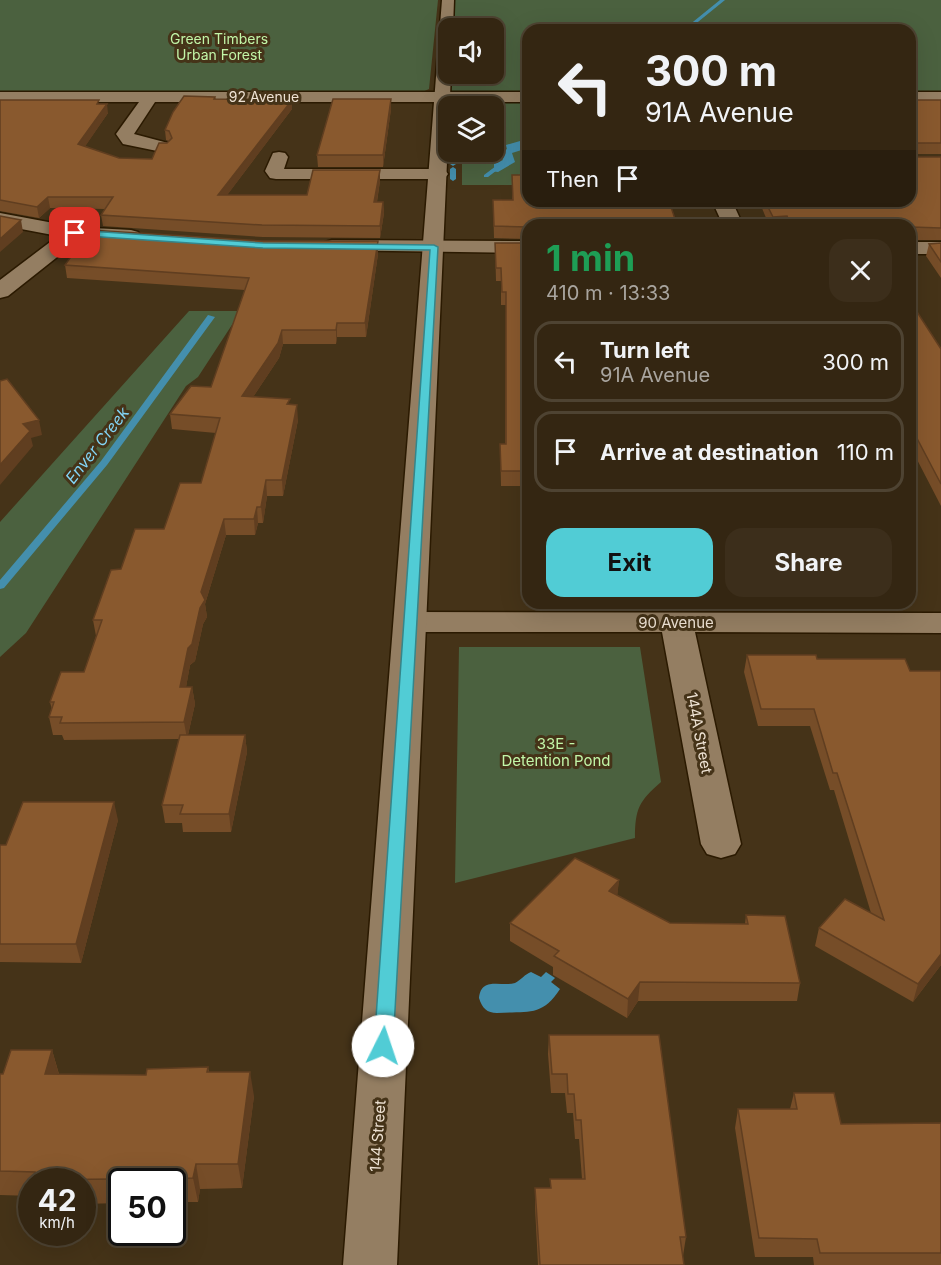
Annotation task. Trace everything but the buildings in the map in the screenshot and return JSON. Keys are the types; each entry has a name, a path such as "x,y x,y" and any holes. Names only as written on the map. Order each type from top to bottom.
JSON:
{"street":[{"name":"144 Street","path":"443,96 448,0"},
{"name":"92 Avenue","path":"0,97 438,97"},
{"path":"150,97 125,134 129,140 162,147"},
{"name":"92 Avenue","path":"504,97 522,97"},
{"path":"916,97 941,97"},
{"path":"279,157 274,171 276,174 439,174"},
{"name":"144 Street","path":"370,1265 440,162"},
{"path":"0,219 75,233 145,237"},
{"path":"0,291 75,233"},
{"path":"309,246 522,247"},
{"path":"916,248 941,248"},
{"name":"90 Avenue","path":"410,622 677,623 920,616"},
{"name":"144A Street","path":"677,623 721,844"}],"green space":[{"name":"Green Timbers Urban Forest","path":"0,0 438,0 429,89 420,93 0,94"},
{"path":"453,0 941,0 941,95 916,95 916,24 522,24 522,95 455,93 448,90 448,84 504,84 504,18 452,18"},
{"path":"504,102 522,102 522,185 462,185 462,162 504,162"},
{"path":"189,311 241,311 198,377 186,386 26,633 0,657 0,522"},
{"name":"33E - Detention Pond","path":"459,647 640,647 661,782 640,806 637,813 635,838 455,883"}],"water":[{"path":"522,141 522,150 512,153 515,162 498,172 490,171 494,168 494,164 504,162 504,151 507,149 506,145"},
{"path":"531,972 541,977 546,972 555,978 551,982 560,989 547,1004 533,1011 517,1012 493,1013 483,1007 479,998 484,987 493,984 515,983"}],"waterway":[{"name":"Enver Creek","path":"693,24 723,0"},
{"name":"Enver Creek","path":"486,176 502,164"},
{"path":"453,169 453,179"},
{"name":"Enver Creek","path":"0,586 104,463 211,317"}],"route":[{"path":"75,233 263,245 434,247 383,1046"}]}
